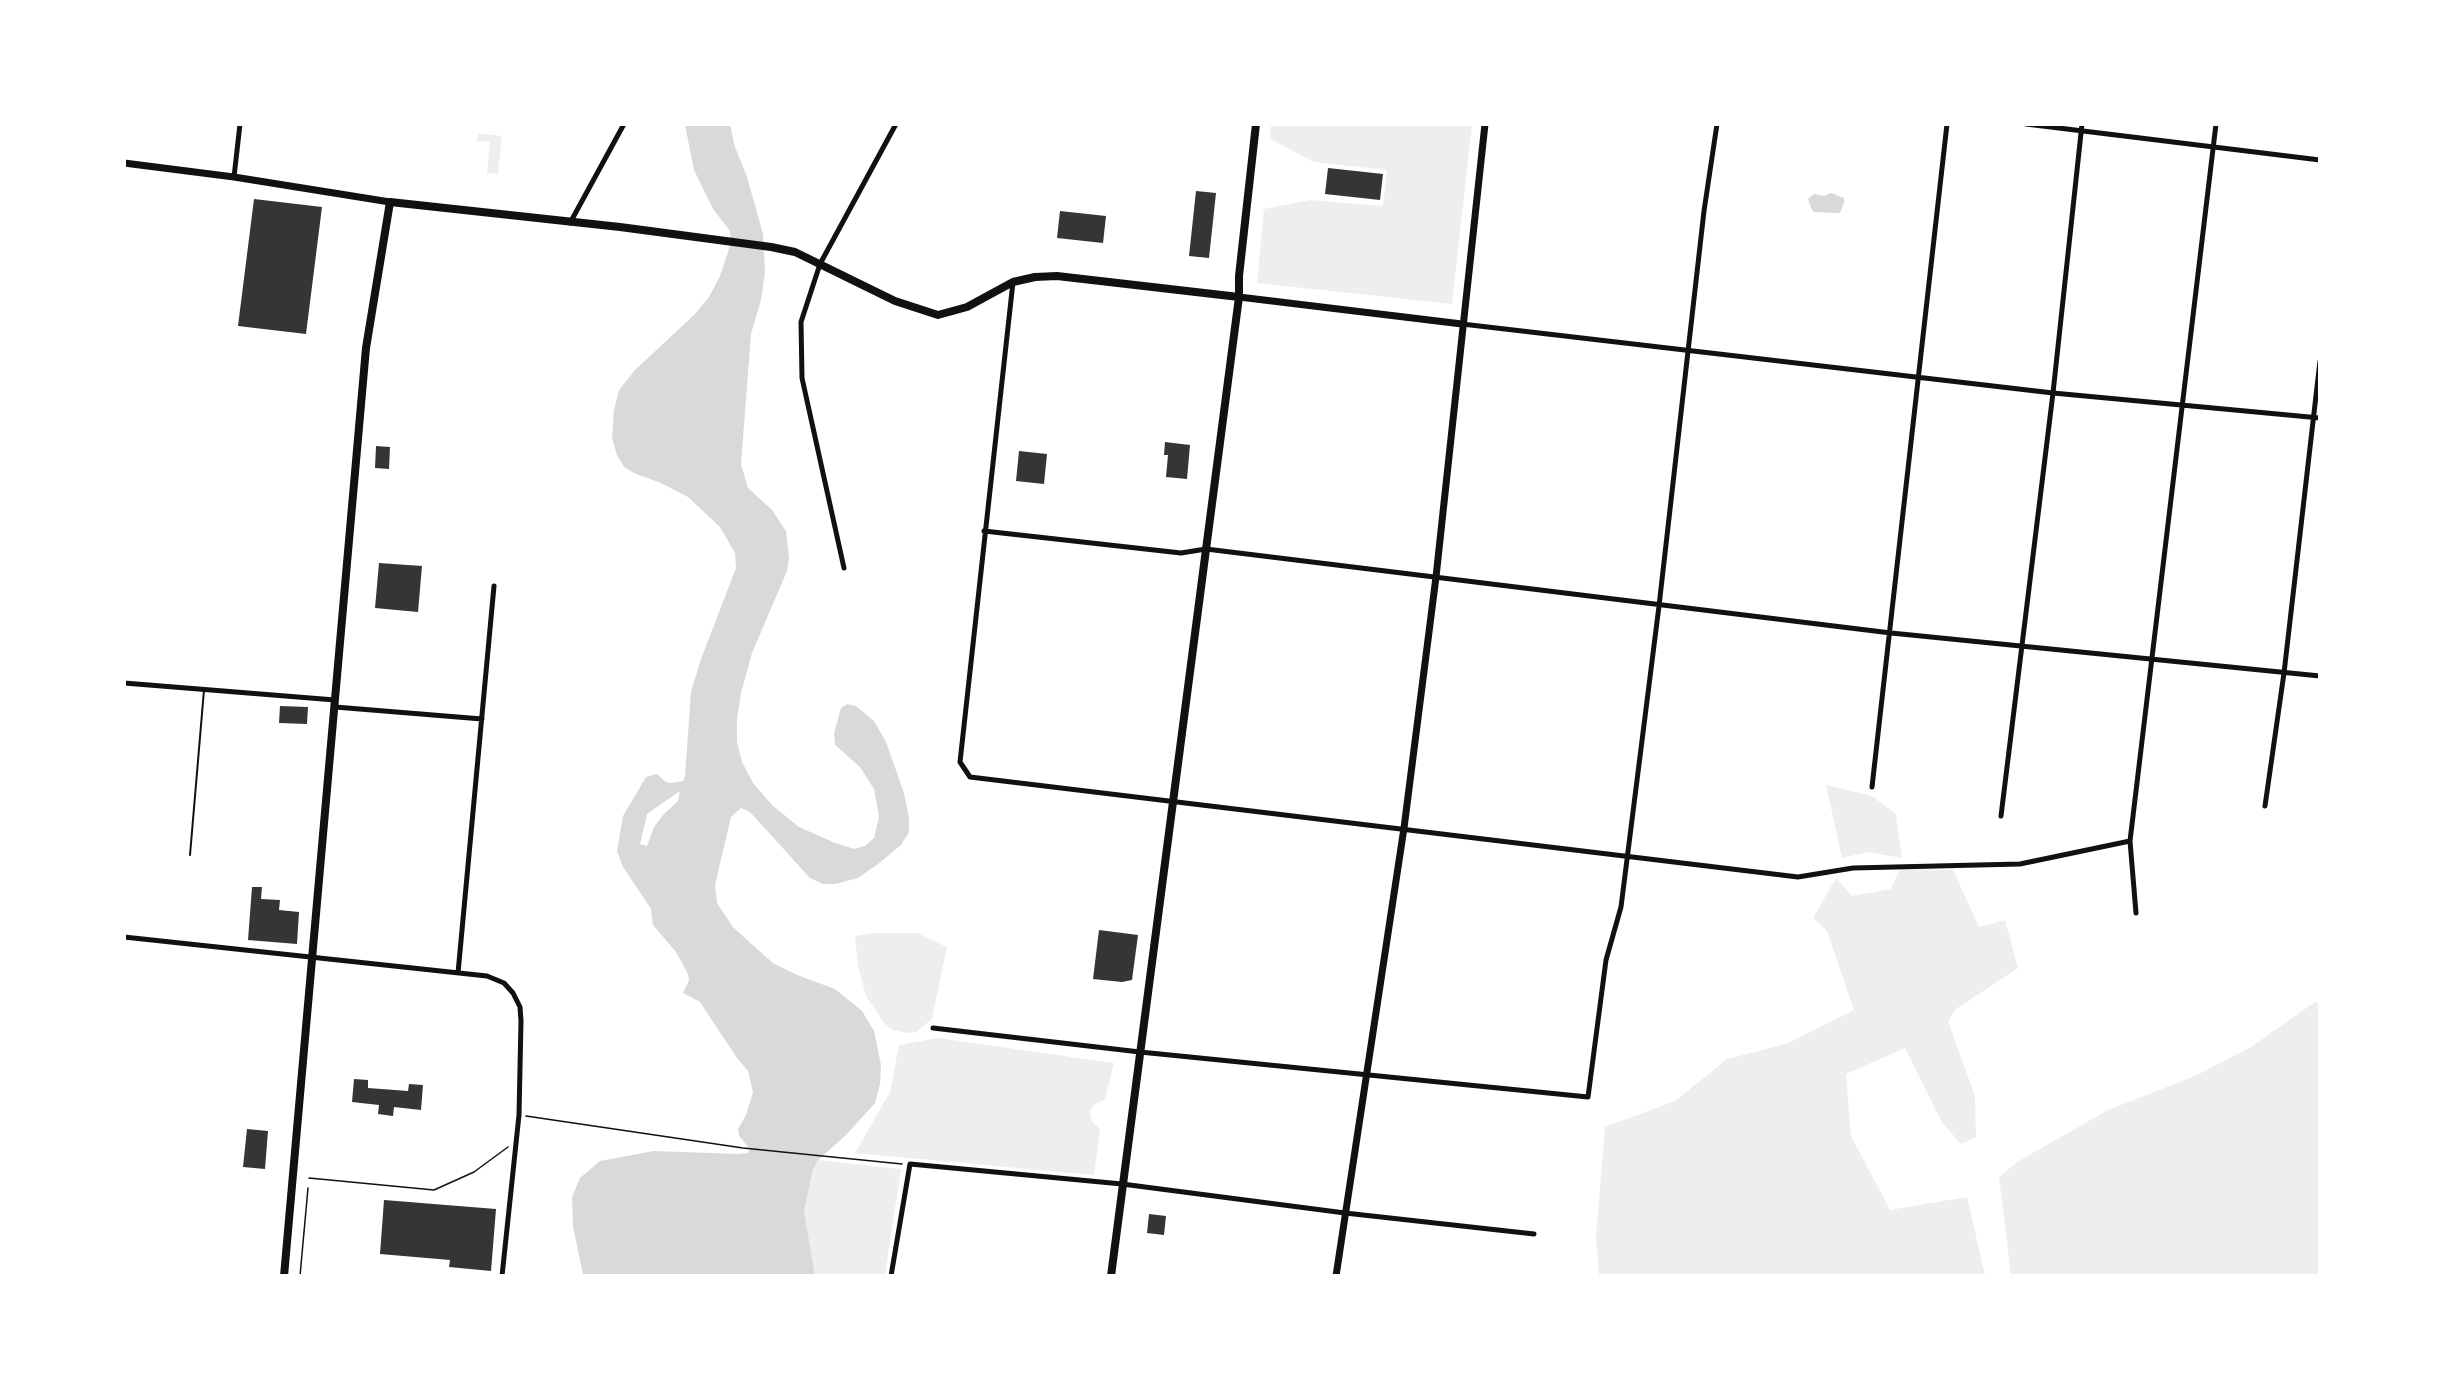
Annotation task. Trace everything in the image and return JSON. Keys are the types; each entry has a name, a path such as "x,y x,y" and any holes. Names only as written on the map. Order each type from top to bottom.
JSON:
{"main road":[{"path":"1111,1275 1239,297 1239,276 1256,124"},
{"path":"284,1275 366,348 390,202 720,239 771,247 795,252 902,305 938,315 967,307 1013,282 1035,277 1057,276 1239,297"}],"street":[{"path":"234,177 240,124"},
{"path":"570,223 624,124"},
{"path":"844,568 802,378 801,322 820,264 896,124"},
{"path":"1336,1275 1404,828 1436,577 1485,124"},
{"path":"933,1028 1140,1052 1588,1097 1606,960 1621,907 1628,858 1704,212 1717,124"},
{"path":"1872,787 1947,124"},
{"path":"2026,124 2082,128 2319,160"},
{"path":"2136,913 2130,841 2216,124"},
{"path":"2001,816 2053,393 2082,128"},
{"path":"124,163 234,177 390,202"},
{"path":"1013,282 960,762 970,777 1798,877 1853,868 2020,864 2130,841"},
{"path":"1239,297 1919,379 2316,418"},
{"path":"2265,807 2316,418 2319,361"},
{"path":"984,531 1181,553 1206,549 1891,633 2319,676"},
{"path":"458,973 494,586"},
{"path":"124,683 204,689 482,719"},
{"path":"124,937 487,976 504,983 513,993 520,1007 521,1021 519,1115 502,1275"},
{"path":"891,1275 910,1164 1122,1184 1345,1213 1534,1234"}],"lane":[{"path":"190,855 204,689"}],"path":[{"path":"525,1116 743,1148 910,1164"},
{"path":"309,1178 434,1190 474,1172 510,1145"},
{"path":"300,1275 308,1188"}],"shaded area":[{"path":"685,125 730,125 763,234 765,272 761,300 751,334 741,464 748,488 772,510 786,531 789,558 787,571 752,653 741,693 737,719 737,742 742,762 753,783 772,805 799,827 854,849 865,846 874,838 879,817 874,789 860,767 835,745 834,733 841,708 847,704 856,706 874,721 886,742 904,793 909,818 909,832 901,845 878,864 858,878 835,884 823,884 810,878 750,812 741,808 731,817 715,885 717,903 733,927 747,940 773,963 835,989 862,1011 874,1031 881,1065 880,1084 875,1103 846,1135 818,1160 813,1170 804,1211 815,1275 583,1275 573,1226 572,1197 580,1178 600,1161 654,1151 738,1154 748,1153 750,1149 739,1136 738,1129 746,1115 753,1092 748,1071 700,1002 683,993 689,980 688,974 676,952 653,925 651,909 623,867 617,851 623,816 646,777 657,774 666,782 683,781 691,692 701,659 736,568 735,553 720,527 688,497 624,467 617,455 612,438 614,410 619,390 635,370 694,315 709,297 720,276 731,243 730,231 713,209 694,170","holes":["680,791 678,801 654,827 647,846 640,844 647,814"]},
{"path":"1271,125 1472,125 1452,304 1257,283 1264,209 1310,200 1383,206 1387,170 1314,162 1270,139"},
{"path":"478,133 502,136 498,174 487,173 490,142 477,141"},
{"path":"1831,193 1844,198 1840,213 1814,212 1808,199 1814,194 1824,196"},
{"path":"1826,785 1872,796 1896,814 1902,858 1868,852 1842,858"},
{"path":"1900,869 1953,870 1979,927 2005,920 2018,968 1956,1009 1948,1021 1975,1096 1976,1137 1961,1144 1941,1121 1905,1048 1846,1074 1851,1136 1890,1210 1967,1197 1985,1275 1599,1276 1596,1237 1605,1127 1675,1101 1727,1059 1786,1044 1854,1010 1827,931 1813,918 1836,878 1852,896 1891,889"},
{"path":"872,933 917,933 947,947 932,1019 916,1032 893,1030 884,1023 866,996 858,966 855,936"},
{"path":"2315,1002 2320,1002 2319,1275 2011,1275 1999,1177 2017,1162 2108,1110 2195,1076 2251,1047"},
{"path":"938,1038 1114,1063 1105,1100 1095,1104 1090,1111 1092,1122 1100,1129 1094,1175 855,1153 890,1092 899,1045"},
{"path":"818,1160 901,1169 885,1275 815,1275 804,1211 813,1171"}],"building":[{"path":"1328,168 1383,174 1380,200 1325,194"},
{"path":"1196,191 1216,193 1209,258 1189,256"},
{"path":"254,199 322,207 306,334 238,326"},
{"path":"1060,211 1106,216 1103,243 1057,238"},
{"path":"1165,442 1190,445 1187,479 1166,477 1168,455 1164,455"},
{"path":"376,446 390,447 389,469 375,468"},
{"path":"1019,451 1047,454 1044,484 1016,481"},
{"path":"379,563 422,566 418,612 375,608"},
{"path":"280,706 308,707 307,724 279,723"},
{"path":"252,887 262,887 261,899 280,900 279,910 299,912 297,944 248,940"},
{"path":"1099,930 1138,935 1132,980 1122,982 1093,979"},
{"path":"354,1079 368,1080 368,1088 408,1091 409,1084 423,1085 421,1110 394,1107 393,1116 378,1114 379,1105 352,1102"},
{"path":"247,1129 268,1131 265,1169 243,1167"},
{"path":"384,1200 496,1209 491,1271 449,1267 450,1260 380,1254"},
{"path":"1149,1214 1166,1216 1164,1235 1147,1233"}]}
